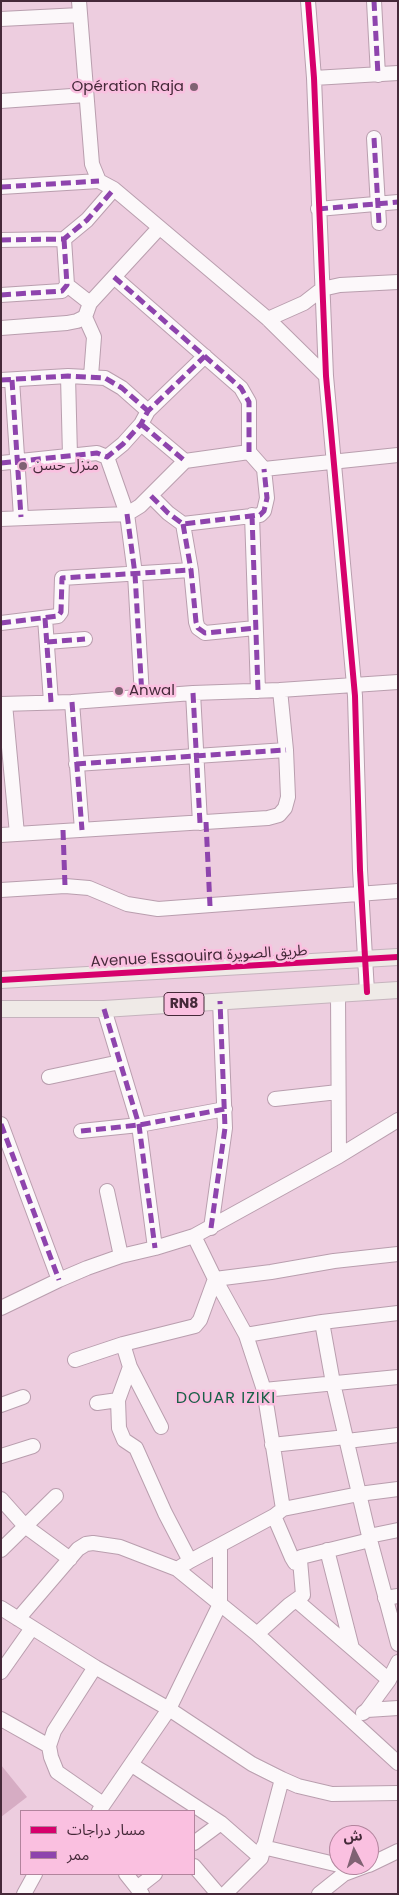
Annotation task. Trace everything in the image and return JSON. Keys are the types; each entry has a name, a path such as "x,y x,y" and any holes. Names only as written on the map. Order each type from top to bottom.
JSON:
{"main road":[{"name":"Avenue Essaouira طريق الصويرة","path":"1,980 398,957"},
{"name":"RN8","path":"1,1009 104,1009 398,990"}],"street":[{"path":"308,1 314,78 326,376 355,696 361,894 367,992"},
{"path":"374,1 378,75"},
{"path":"1,19 80,8 92,164 99,181"},
{"path":"314,78 398,73"},
{"path":"1,101 86,95"},
{"path":"374,138 379,223"},
{"path":"1,187 99,181 114,189 268,319 326,376"},
{"path":"1,240 64,239 88,220 114,189"},
{"path":"318,209 398,202"},
{"path":"91,376 94,337 85,317 90,303 159,228"},
{"path":"1,295 62,291 67,285 64,239"},
{"path":"114,277 246,394 249,402 250,452 264,468 267,498 264,511 260,515 183,524 168,514 151,496"},
{"path":"268,319 304,302 322,289 340,285 398,282"},
{"path":"67,285 90,303"},
{"path":"1,328 66,323 85,317"},
{"path":"107,457 124,444 144,418 204,356"},
{"path":"68,376 70,456"},
{"path":"21,517 17,462 7,380 68,376 105,378 122,388 144,418 185,461"},
{"path":"1,519 127,514 151,496 185,461 250,452"},
{"path":"1,463 97,454 107,457"},
{"path":"264,468 398,455"},
{"path":"107,457 127,514 134,574 142,696"},
{"path":"252,515 258,691"},
{"path":"183,524 191,570 196,622 201,631 205,633 255,628"},
{"path":"1,623 58,616 62,612 62,578 191,570"},
{"path":"45,618 51,702"},
{"path":"47,642 85,639"},
{"path":"17,834 3,704 72,702 142,696 339,687 353,684 398,682"},
{"path":"1,834 268,818 279,814 285,808 288,797 286,750 280,690"},
{"path":"193,693 200,822"},
{"path":"72,702 82,830"},
{"path":"76,764 286,750"},
{"path":"1,890 65,886 89,888 127,904 158,909 398,891"},
{"path":"338,994 338,1156"},
{"path":"211,1228 225,1128 220,1002"},
{"path":"104,1009 139,1124 155,1248"},
{"path":"49,1077 120,1062"},
{"path":"275,1099 338,1092"},
{"path":"81,1131 139,1124 225,1109"},
{"path":"1,1308 59,1280 121,1256 194,1236 211,1228 398,1120"},
{"path":"1,1124 59,1280"},
{"path":"107,1191 121,1256"},
{"path":"194,1236 246,1335 264,1390 272,1445 278,1513 292,1558 295,1563 300,1564"},
{"path":"215,1279 334,1261 398,1254"},
{"path":"75,1360 123,1344 195,1326 200,1320 215,1279"},
{"path":"246,1335 322,1322 398,1313"},
{"path":"322,1322 332,1383 369,1538 392,1597 398,1644"},
{"path":"123,1344 130,1367 161,1427"},
{"path":"130,1367 118,1400 118,1428 124,1440 136,1448 165,1513 190,1562"},
{"path":"264,1390 398,1377"},
{"path":"1,1405 23,1397"},
{"path":"97,1403 118,1400"},
{"path":"272,1445 398,1435"},
{"path":"1,1456 33,1446"},
{"path":"177,1569 278,1513 360,1494 398,1489"},
{"path":"1,1550 56,1496"},
{"path":"1,1500 25,1526 70,1559"},
{"path":"257,1634 303,1595 301,1557 398,1530"},
{"path":"18,1619 78,1549 86,1544 93,1543 120,1547 177,1569 257,1634 398,1763"},
{"path":"95,1668 54,1731 49,1746 56,1772 101,1808 169,1709 220,1604 220,1545"},
{"path":"326,1550 352,1648"},
{"path":"297,1601 389,1680"},
{"path":"1,1608 95,1668 169,1709 252,1764 282,1779 298,1786 332,1794 398,1793"},
{"path":"1,1672 32,1628"},
{"path":"352,1721 367,1710 389,1680 398,1662"},
{"path":"367,1710 398,1708"},
{"path":"1,1719 49,1746"},
{"path":"132,1764 221,1823 262,1853 329,1863"},
{"path":"225,1894 262,1853 282,1779"},
{"path":"195,1842 221,1823"},
{"path":"379,1859 398,1851"},
{"path":"195,1867 218,1894"},
{"path":"24,1894 34,1875"},
{"path":"127,1875 140,1891 154,1875"},
{"path":"319,1894 343,1875"}],"shaded area":[{"path":"1,1765 27,1797 1,1817"}],"marked path":[{"path":"374,1 378,75"},
{"path":"374,138 379,223"},
{"path":"1,187 99,181"},
{"path":"1,240 64,239 87,220 114,189"},
{"path":"318,209 398,202"},
{"path":"1,295 62,291 67,285 64,239"},
{"path":"114,277 241,388 249,402 249,452"},
{"path":"1,463 97,453 107,457 123,444 141,424 148,411 205,356"},
{"path":"1,380 68,376 105,378 122,388 148,411"},
{"path":"12,380 21,517"},
{"path":"141,424 185,461"},
{"path":"151,496 168,513 183,524 260,515 264,511 267,498 264,469"},
{"path":"127,514 135,574 142,696"},
{"path":"252,515 258,691"},
{"path":"183,524 198,628 205,633 255,628"},
{"path":"1,623 58,616 61,612 62,578 191,570"},
{"path":"45,618 51,702"},
{"path":"47,642 85,639"},
{"path":"193,693 200,823"},
{"path":"72,702 82,830"},
{"path":"76,764 286,750"},
{"path":"206,822 210,906"},
{"path":"63,830 65,886"},
{"path":"211,1228 225,1128 220,1001"},
{"path":"104,1009 139,1125 155,1248"},
{"path":"81,1131 139,1125 225,1109"},
{"path":"1,1124 59,1280"}],"cycle path":[{"path":"308,1 314,78 326,376 355,696 360,870 367,992"},
{"path":"1,980 398,957"}],"place":[{"name":"Opération Raja","path":"194,87"},
{"name":"منزل حسن","path":"23,466"},
{"name":"Anwal","path":"119,691"}],"district":[{"name":"DOUAR IZIKI","path":"226,1399"}]}
